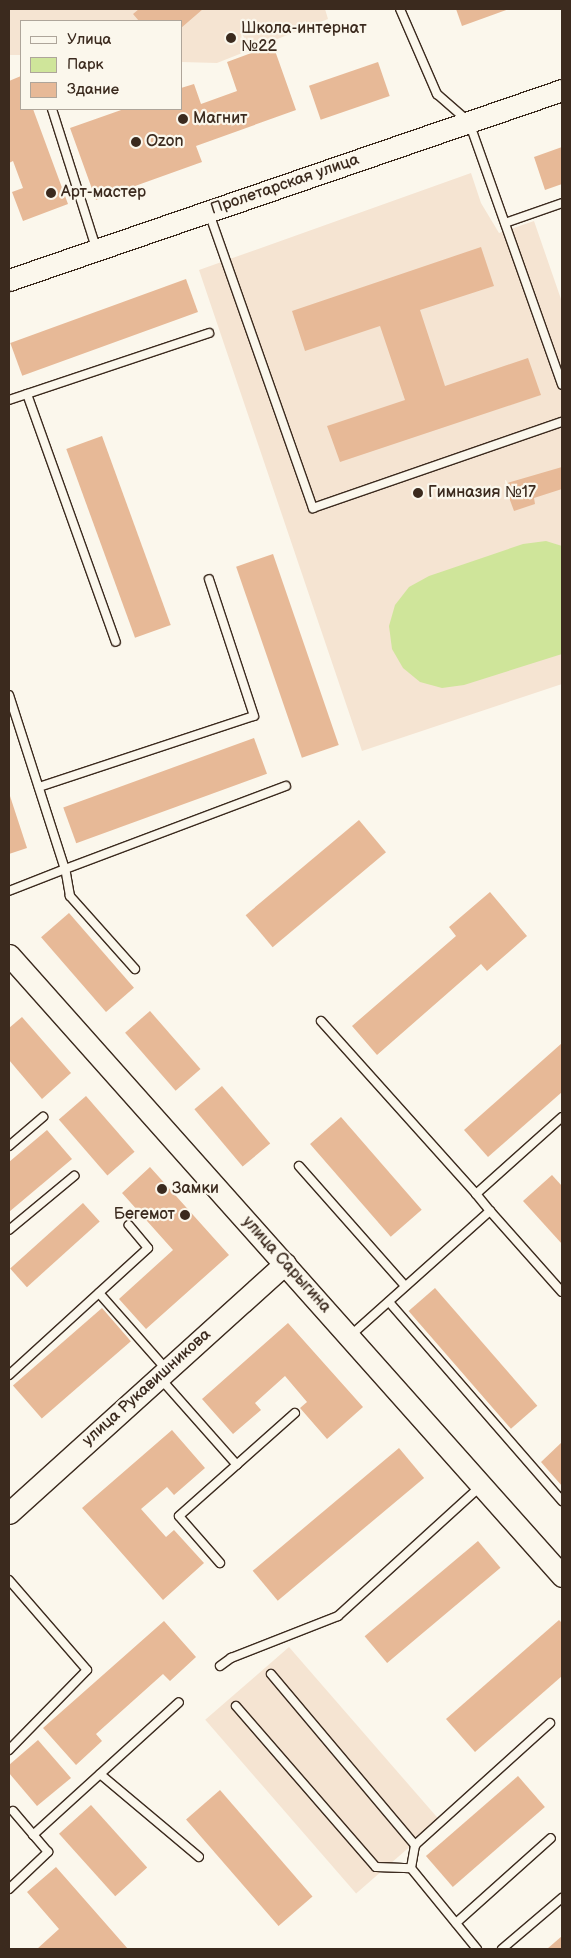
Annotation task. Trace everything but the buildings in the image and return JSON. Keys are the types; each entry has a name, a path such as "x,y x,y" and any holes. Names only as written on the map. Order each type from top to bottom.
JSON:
{"street":[{"name":"Пролетарская улица","path":"9,280 562,90"},
{"name":"улица Сарыгина","path":"9,955 562,1576"},
{"name":"улица Рукавишникова","path":"9,1513 285,1264"}],"lane":[{"path":"400,9 437,94 469,122 562,385"},
{"path":"52,110 97,250"},
{"path":"505,223 562,203"},
{"path":"209,211 313,508 562,422"},
{"path":"9,400 209,333"},
{"path":"26,394 116,642"},
{"path":"39,787 254,716 209,579"},
{"path":"9,695 65,869 70,896 135,969"},
{"path":"9,891 286,786"},
{"path":"321,1021 562,1292"},
{"path":"9,1146 43,1117"},
{"path":"476,1194 562,1117"},
{"path":"299,1166 406,1286"},
{"path":"9,1230 74,1176"},
{"path":"350,1336 490,1210"},
{"path":"9,1375 148,1248 128,1225"},
{"path":"99,1294 237,1465"},
{"path":"389,1302 562,1501"},
{"path":"220,1563 179,1516 295,1412"},
{"path":"220,1666 231,1658 338,1616 482,1485"},
{"path":"9,1580 87,1670 9,1750"},
{"path":"271,1674 415,1845"},
{"path":"33,1835 179,1702"},
{"path":"236,1706 376,1866 411,1868 477,1949"},
{"path":"411,1868 415,1845 550,1723"},
{"path":"100,1774 199,1857"},
{"path":"9,1888 48,1852 13,1812"},
{"path":"456,1923 551,1838"},
{"path":"502,1949 562,1898"}],"shaded area":[{"name":"Школа-интернат №22","path":"9,9 325,9 328,19 217,63 182,62 182,20 20,20 20,55 9,55"},
{"name":"Гимназия №17","path":"471,173 481,203 499,233 534,221 562,302 562,684 362,751 199,270"},
{"path":"289,1647 440,1821 356,1893 205,1720"}],"green space":[{"path":"546,541 562,546 562,654 464,685 442,688 420,682 403,668 392,649 389,626 395,605 409,587 429,576 523,544"}],"place":[{"name":"Школа-интернат №22","path":"231,38"},
{"name":"Магнит","path":"183,119"},
{"name":"Ozon","path":"136,142"},
{"name":"Арт-мастер","path":"51,193"},
{"name":"Гимназия №17","path":"418,493"},
{"name":"Замки","path":"162,1189"},
{"name":"Бегемот","path":"185,1215"}]}
